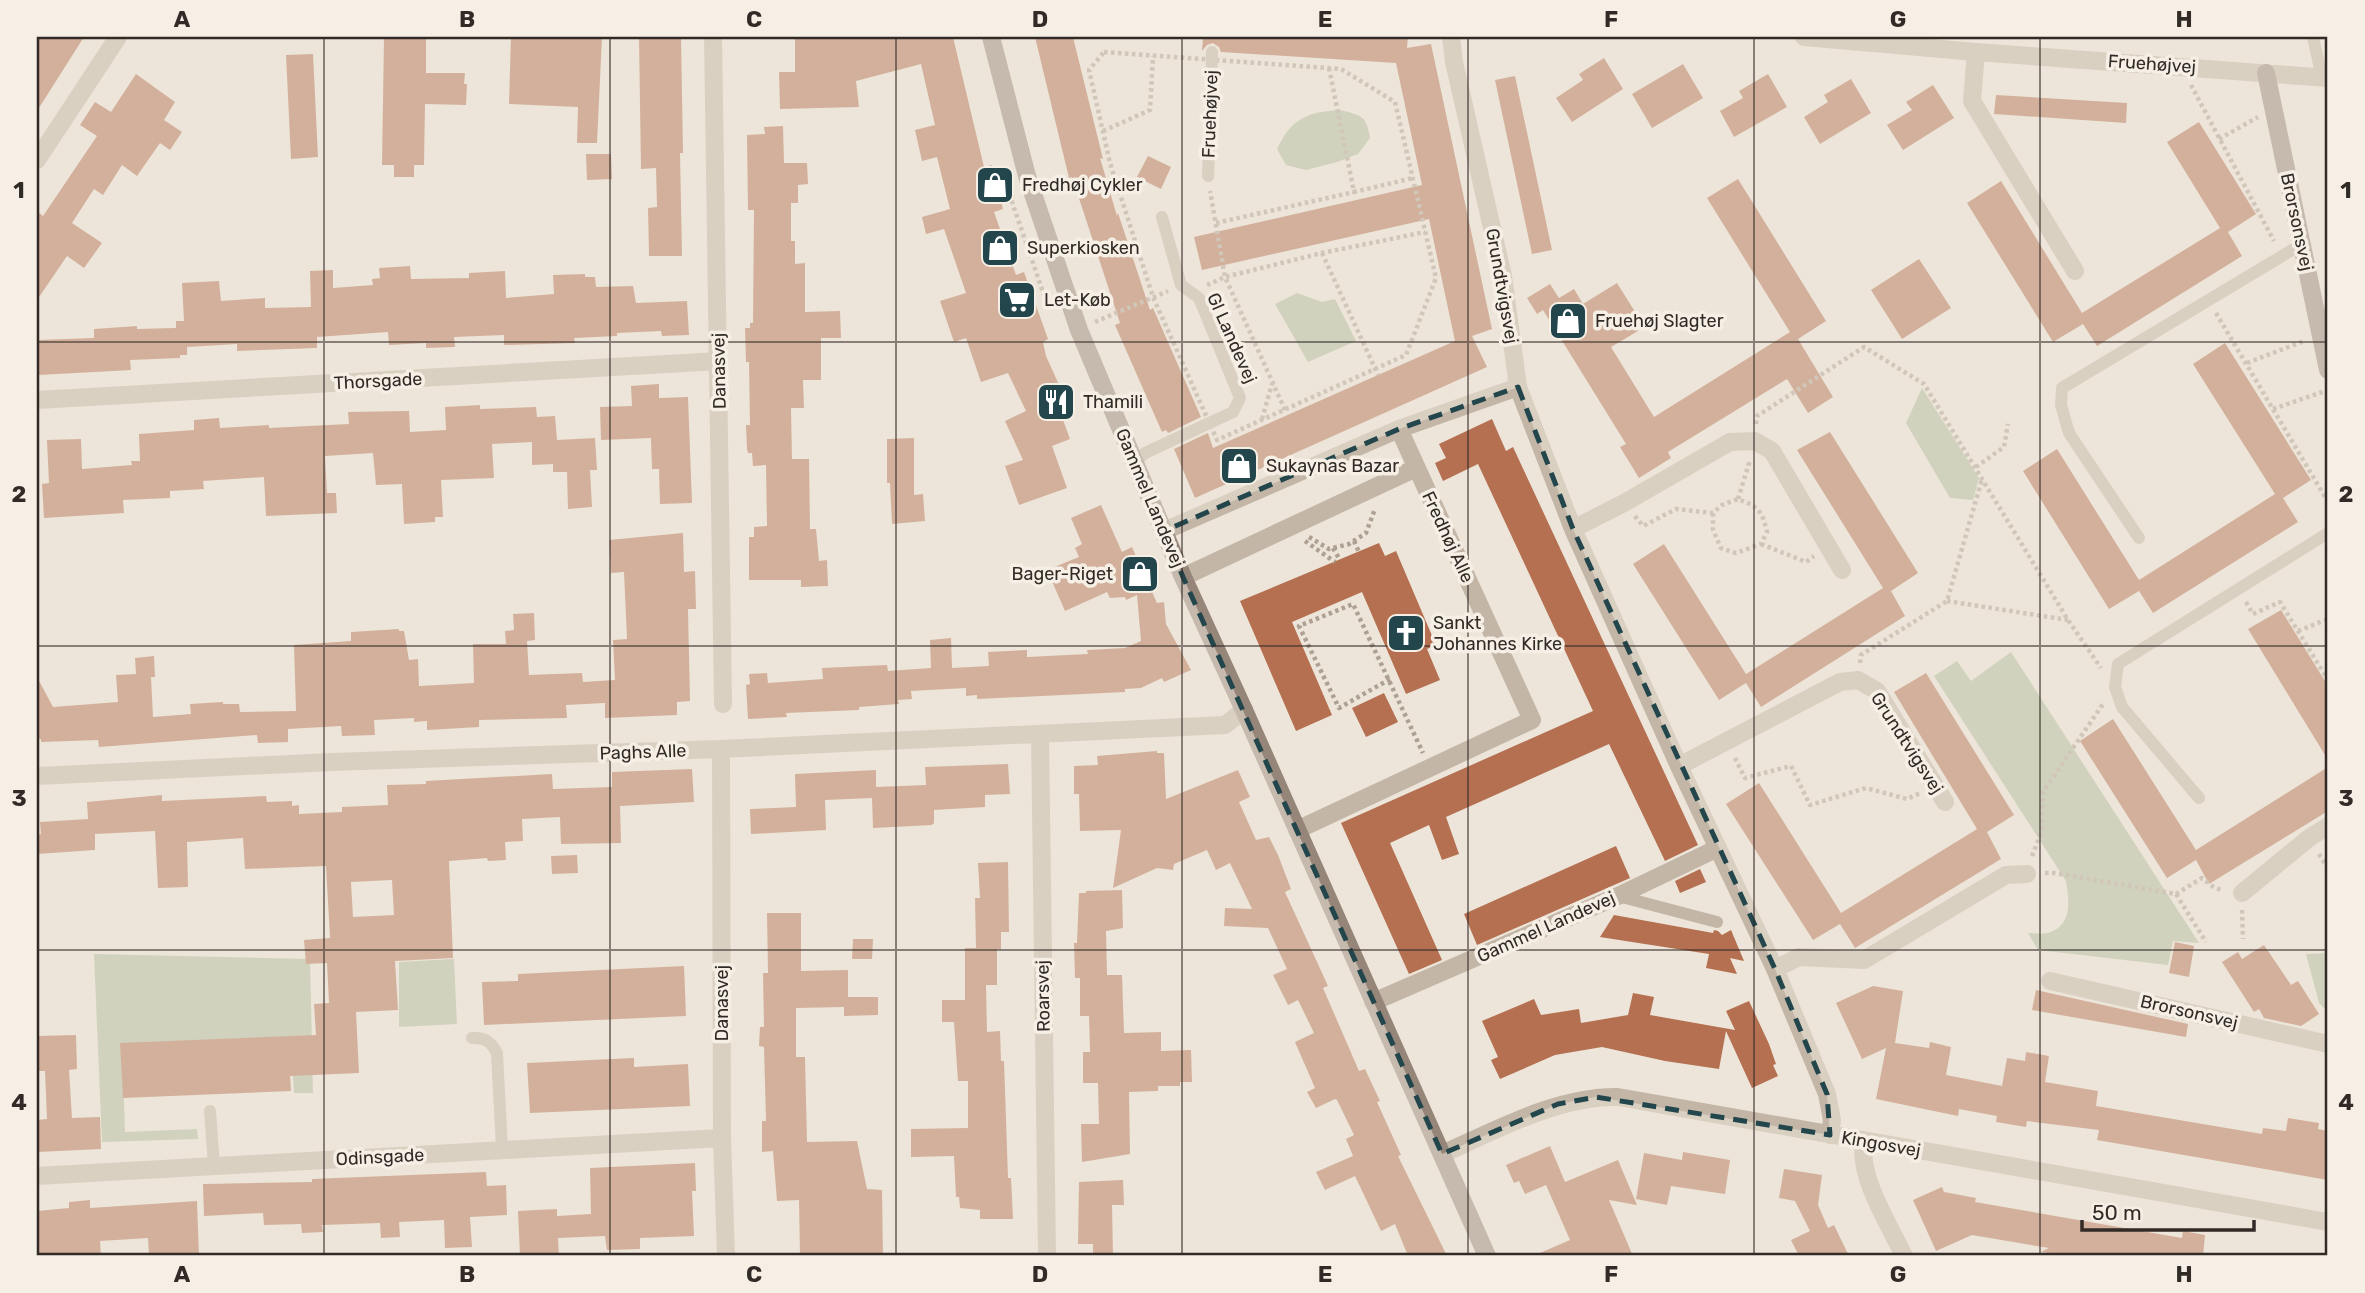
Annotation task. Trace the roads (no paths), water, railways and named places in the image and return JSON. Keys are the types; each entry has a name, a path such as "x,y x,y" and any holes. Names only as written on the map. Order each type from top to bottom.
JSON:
{"street":[{"path":"37,160 118,37"},
{"name":"Danasvej","path":"713,37 723,705"},
{"name":"Gammel Landevej","path":"991,37 1024,165 1079,330 1183,577 1487,1256"},
{"name":"Grundtvigsvej","path":"1451,37 1454,62 1503,276 1518,387 1573,529 1679,766 1775,969 1827,1094 1832,1120 1830,1135"},
{"name":"Fruehøjvej","path":"1804,37 2325,78"},
{"path":"1976,52 1972,101 2075,271"},
{"name":"Brorsonsvej","path":"2266,73 2328,370"},
{"name":"Thorsgade","path":"37,400 719,361"},
{"path":"1164,531 1399,429 1518,387"},
{"name":"Fredhøj Alle","path":"1297,830 1532,720 1399,429"},
{"path":"1573,529 1730,442 1755,441 1772,451 1842,570"},
{"path":"1183,577 1416,468"},
{"name":"Grundtvigsvej","path":"1679,766 1840,682 1858,680 1877,691 1945,802"},
{"name":"Paghs Alle","path":"37,776 332,762 721,749 1225,725 1244,710"},
{"name":"Roarsvej","path":"1040,735 1047,1256"},
{"name":"Danasvej","path":"721,749 722,1138 726,1256"},
{"path":"2242,893 2309,838 2328,827"},
{"name":"Gammel Landevej","path":"1373,1002 1618,896 1718,848"},
{"path":"1775,969 1799,957 1864,960 2006,875 2027,874"},
{"name":"Brorsonsvej","path":"2050,981 2328,1044"},
{"name":"Kingosvej","path":"1442,1154 1558,1104 1596,1097 1618,1097 2328,1222"},
{"name":"Odinsgade","path":"37,1176 722,1138"},
{"path":"1864,1142 1862,1156 1871,1186 1903,1256"}],"lane":[{"path":"2313,37 2325,78"},
{"name":"Fruehøjvej","path":"1208,176 1212,55"},
{"name":"Gl Landevej","path":"1135,462 1146,453 1233,412 1240,398 1199,298 1186,288 1162,217"},
{"path":"2139,538 2069,433 2062,405 2062,388 2302,244"},
{"path":"2199,798 2122,707 2115,687 2118,664 2328,533"},
{"path":"1618,896 1717,922"},
{"path":"472,1038 488,1041 496,1053 502,1150"},
{"path":"210,1111 214,1167"}],"place":[{"name":"Fredhøj Cykler","path":"995,185"},
{"name":"Superkiosken","path":"1000,248"},
{"name":"Let-Køb","path":"1017,300"},
{"name":"Fruehøj Slagter","path":"1568,321"},
{"name":"Thamili","path":"1056,402"},
{"name":"Sukaynas Bazar","path":"1239,466"},
{"name":"Bager-Riget","path":"1140,574"},
{"name":"Sankt Johannes Kirke","path":"1406,633"}]}
